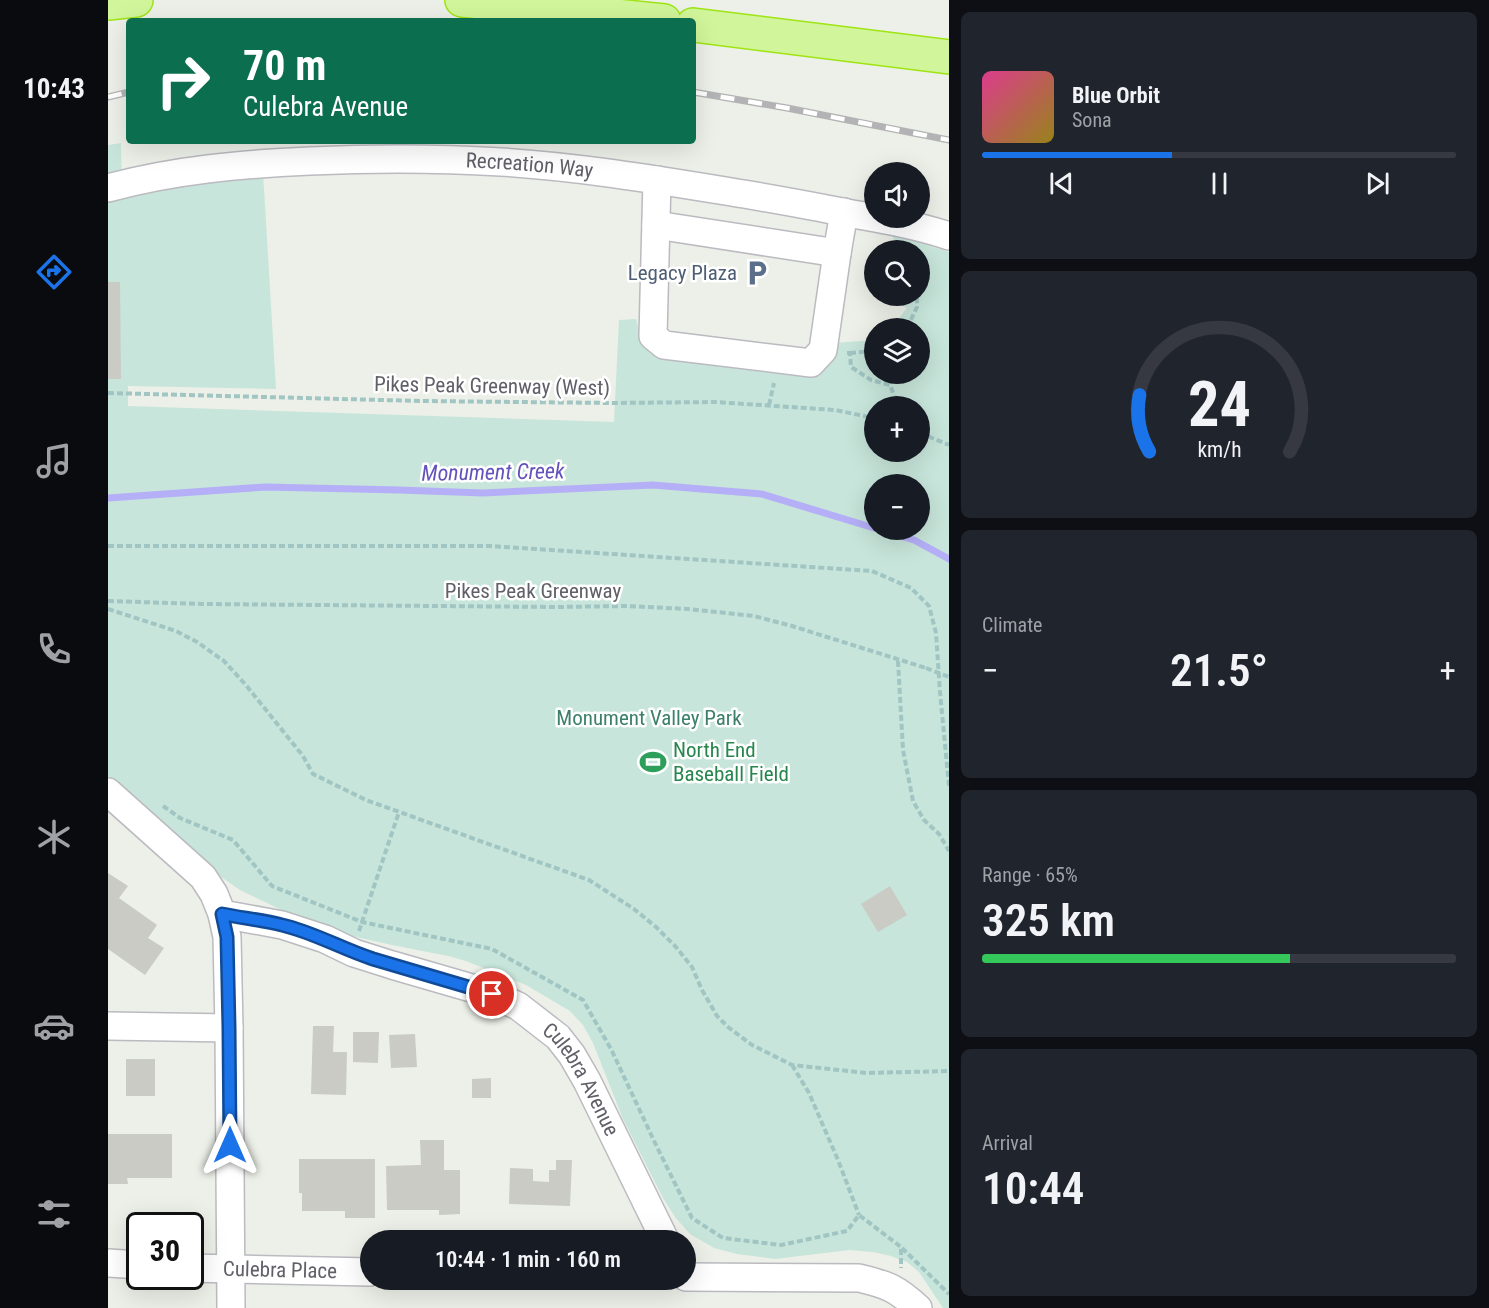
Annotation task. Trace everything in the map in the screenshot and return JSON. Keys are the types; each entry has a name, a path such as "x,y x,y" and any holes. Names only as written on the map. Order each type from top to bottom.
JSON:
{"highway":[{"path":"108,3 136,0"},
{"path":"462,0 635,18"},
{"path":"696,25 949,57"}],"street":[{"name":"Recreation Way","path":"108,188 166,175 274,162 350,159 503,162 588,170 657,180 894,221 949,236"},
{"path":"657,180 653,336 664,345 811,363 823,350 844,212"},
{"path":"656,225 837,253"},
{"path":"108,792 203,877 214,894 222,914 227,937 231,1308"},
{"name":"Culebra Avenue","path":"222,914 282,925 354,952 492,994 518,1006 558,1037 572,1055 660,1230"},
{"path":"108,1026 229,1028"},
{"path":"108,1263 126,1264"},
{"name":"Culebra Place","path":"204,1268 360,1272"},
{"path":"696,1277 859,1278 885,1284 900,1292 918,1308"}],"path":[{"path":"823,350 864,352"},
{"path":"850,353 851,367 871,380 890,385 894,396"},
{"name":"Pikes Peak Greenway (West)","path":"108,393 421,401 715,402 835,410 864,416"},
{"path":"930,437 949,444"},
{"path":"108,546 490,546 872,571 911,588 929,606 936,633 949,786"},
{"name":"Pikes Peak Greenway","path":"108,601 214,604 627,606 688,609 754,616 792,626 949,677"},
{"path":"108,609 176,631 197,642 224,661 303,756 313,774 366,800 589,880 613,894 656,927 676,946 692,967 717,1016 753,1045 792,1065 867,1073 949,1071"},
{"path":"898,660 903,750 914,801 924,820 939,834 949,851"},
{"path":"354,952 399,812"},
{"path":"792,1065 809,1094 859,1215"},
{"path":"901,1247 949,1294"}],"green space":[{"name":"Monument Valley Park","path":"121,143 122,196 263,173 276,389 128,386 128,406 614,422 619,320 636,319 643,347 664,359 806,377 829,363 834,343 864,341 864,384 930,384 930,318 899,318 907,308 903,306 930,306 930,246 949,252 949,1308 943,1308 919,1272 907,1262 891,1256 849,1250 775,1259 737,1254 714,1248 696,1238 696,1230 686,1230 663,1198 623,1119 593,1043 583,1025 570,1011 526,985 466,961 339,933 296,917 240,890 214,872 108,776 108,145"},
{"name":"Monument Valley Park","path":"891,234 910,240 894,240"}],"building":[{"path":"108,282 120,282 121,379 108,379"},
{"path":"108,873 128,886 119,898 157,925 148,938 164,948 145,975 108,949"},
{"path":"890,886 907,915 878,932 861,904"},
{"path":"313,1026 334,1026 333,1052 347,1052 346,1095 311,1094"},
{"path":"353,1032 379,1032 378,1063 353,1062"},
{"path":"415,1034 417,1067 391,1068 389,1035"},
{"path":"126,1059 155,1059 155,1096 126,1096"},
{"path":"491,1078 491,1098 472,1098 472,1079"},
{"path":"108,1134 172,1134 172,1178 127,1178 128,1184 108,1184"},
{"path":"420,1140 444,1140 444,1170 460,1170 460,1214 439,1215 439,1210 387,1210 386,1166 421,1165"},
{"path":"299,1159 375,1159 375,1218 345,1218 345,1211 302,1211 302,1193 299,1193"},
{"path":"556,1160 572,1160 570,1206 509,1204 510,1168 533,1169 533,1181 549,1182 549,1170 556,1170"}],"waterway":[{"name":"Monument Creek","path":"108,498 265,487 483,493 653,485 762,494 864,525"},
{"name":"Monument Creek","path":"914,540 949,559"}],"railway":[{"path":"108,97 126,93"},
{"path":"696,93 949,140"}],"place":[{"name":"Legacy Plaza","path":"757,273"},
{"name":"North End Baseball Field","path":"653,762"}],"route":[{"path":"230,1145 227,937 222,914 282,925 373,959 492,994"}]}
